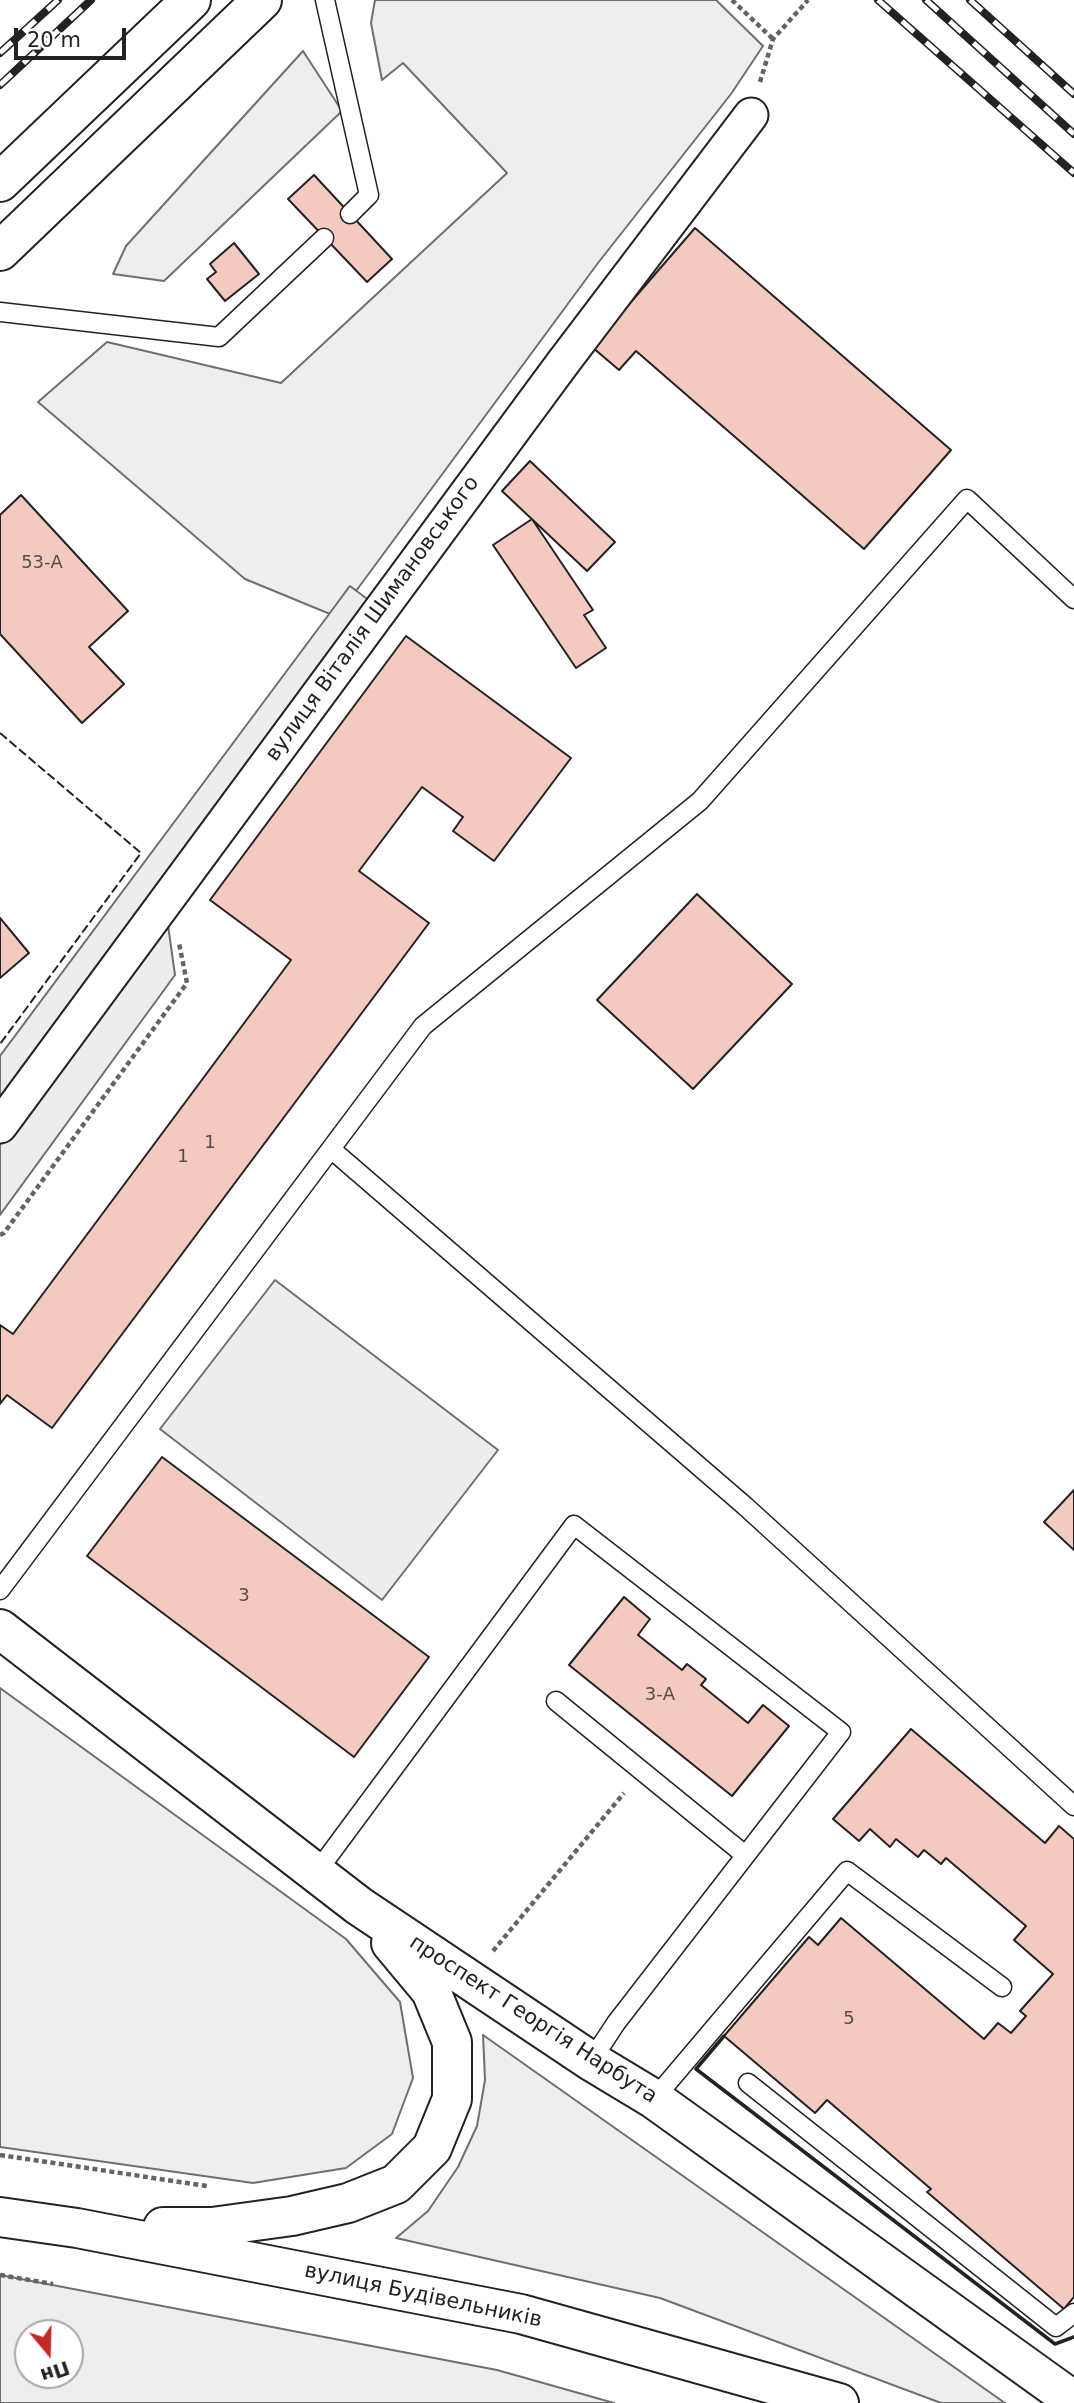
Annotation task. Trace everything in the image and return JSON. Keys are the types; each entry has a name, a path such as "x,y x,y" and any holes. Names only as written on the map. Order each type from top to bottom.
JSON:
{"main road":[{"path":"0,182 191,0"},
{"path":"0,251 262,0"},
{"name":"проспект Георгія Нарбута","path":"0,1629 359,1906 591,2061 654,2099 1074,2401"},
{"path":"77,2228 212,2227 292,2216 348,2203 396,2184 432,2148 452,2099 452,2042 431,1991 359,1906"},
{"name":"вулиця Будівельників","path":"0,2217 77,2228 521,2314 839,2403"}],"street":[{"name":"вулиця Віталія Шимановського","path":"0,1126 562,363 751,116"}],"lane":[{"path":"325,0 369,195 350,214"},
{"path":"0,312 219,337 324,238"},
{"path":"0,1590 423,1026 700,801 967,499 1074,599"},
{"path":"331,1149 745,1506 1074,1805"},
{"path":"316,1873 573,1525 841,1732 591,2061"},
{"path":"556,1701 643,1769 745,1855"},
{"path":"654,2099 847,1871 1002,1987"},
{"path":"748,2083 1056,2327 1074,2313"}],"path":[{"path":"732,0 773,39"},
{"path":"751,116 773,39 808,0"},
{"path":"0,1235 187,983 177,936"},
{"path":"490,1955 643,1769"},
{"path":"0,2155 216,2187"},
{"path":"0,2275 53,2284"}],"shaded area":[{"path":"375,0 716,0 763,46 731,94 598,263 356,591 349,587 330,614 245,579 38,402 107,342 281,383 507,173 403,63 382,80 371,23"},
{"path":"303,51 342,111 164,281 113,274 126,246"},
{"path":"350,586 391,617 168,925 175,975 0,1215 0,1056"},
{"path":"275,1280 498,1450 382,1600 160,1429"},
{"path":"0,1688 346,1939 400,2002 413,2078 392,2134 346,2168 253,2183 0,2147"},
{"path":"483,2035 1005,2403 941,2403 660,2298 396,2238 428,2211 458,2167 477,2126 485,2080"},
{"path":"0,2275 497,2370 614,2403 0,2403"}],"building":[{"path":"314,175 392,259 367,282 288,199"},
{"path":"695,228 951,450 864,549 636,351 619,370 592,347"},
{"path":"234,243 259,274 225,301 207,279 216,272 210,264"},
{"path":"530,461 615,542 587,571 502,491"},
{"path":"21,495 128,611 89,647 124,684 82,723 0,634 0,515"},
{"path":"532,519 593,610 584,615 606,648 576,668 493,545"},
{"path":"406,636 571,758 494,861 453,831 463,817 422,787 359,871 429,923 52,1428 7,1395 0,1404 0,1325 13,1334 291,960 210,900"},
{"path":"697,894 792,984 693,1089 597,1000"},
{"path":"0,918 29,953 0,978"},
{"path":"162,1457 429,1657 354,1757 87,1556"},
{"path":"1074,1490 1074,1550 1044,1522"},
{"path":"624,1597 650,1619 638,1635 682,1670 687,1664 706,1679 701,1685 748,1723 763,1705 789,1726 732,1796 569,1665"},
{"path":"911,1729 1045,1843 1059,1826 1074,1839 1074,2297 1064,2309 927,2192 931,2189 827,2100 815,2113 724,2036 809,1937 818,1945 841,1918 984,2039 998,2023 1011,2033 1026,2016 1020,2011 1053,1974 1014,1940 1026,1926 946,1858 941,1864 924,1850 918,1857 896,1839 890,1847 870,1829 859,1841 833,1819"}],"railway":[{"path":"0,53 58,0"},
{"path":"0,85 91,0"},
{"path":"878,0 1074,173"},
{"path":"926,0 1074,134"},
{"path":"970,0 1074,94"}],"fence":[{"path":"0,733 141,853 0,1044"}],"wall":[{"path":"724,2036 696,2069 1055,2344 1074,2337"}]}
